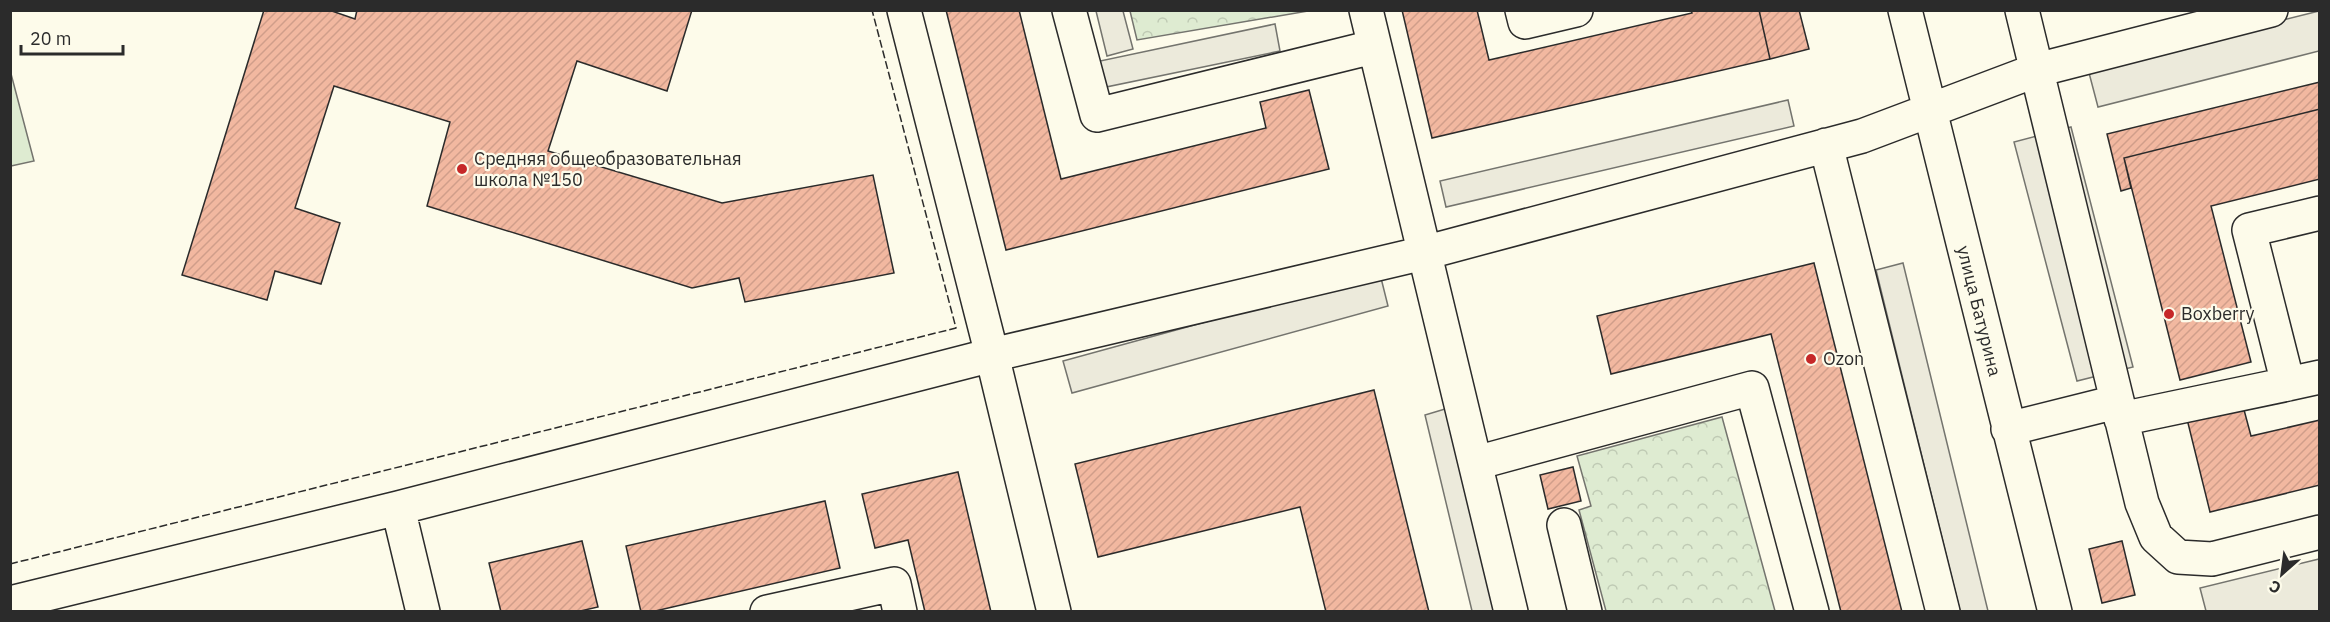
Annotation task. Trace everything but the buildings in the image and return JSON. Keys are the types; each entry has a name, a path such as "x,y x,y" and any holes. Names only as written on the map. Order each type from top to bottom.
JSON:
{"street":[{"path":"904,10 992,355 1054,612"},
{"path":"1069,10 1097,115 1373,47"},
{"path":"1366,10 1373,47 1511,612"},
{"path":"1522,10 1525,22 1576,10"},
{"name":"улица Батурина","path":"1905,10 2055,612"},
{"path":"2022,10 2142,503 2156,537 2178,557 2212,559 2319,532"},
{"path":"10,603 398,508 992,355 1424,253 1862,136 2037,70 2271,10"},
{"path":"1826,145 1943,612"},
{"path":"2008,429 2304,381 2249,230 2319,213"},
{"path":"1476,463 1752,387 1812,612"},
{"path":"398,508 423,612"},
{"path":"1564,525 1585,612"},
{"path":"767,612 894,584 900,612"}],"green space":[{"path":"1308,10 1137,40 1130,11"},
{"path":"10,70 34,161 11,166 10,166"},
{"path":"1722,417 1775,611 1606,611 1579,510 1591,506 1577,456"}],"shaded area":[{"path":"1096,11 1123,11 1133,49 1107,56"},
{"path":"2319,11 2319,51 2098,107 2088,69"},
{"path":"1275,24 1280,51 1106,87 1100,61"},
{"path":"1788,100 1794,126 1446,207 1440,181"},
{"path":"2071,127 2133,367 2077,381 2014,142"},
{"path":"1903,263 1988,611 1960,611 1876,270"},
{"path":"1380,274 1388,306 1072,393 1063,361"},
{"path":"1455,406 1500,611 1472,611 1425,415"},
{"path":"2319,559 2319,611 2206,611 2200,588"}],"fence":[{"path":"10,564 956,328 872,10"}],"place":[{"name":"Средняя общеобразовательная школа №150","path":"462,169"},
{"name":"Boxberry","path":"2169,314"},
{"name":"Ozon","path":"1811,359"}]}
